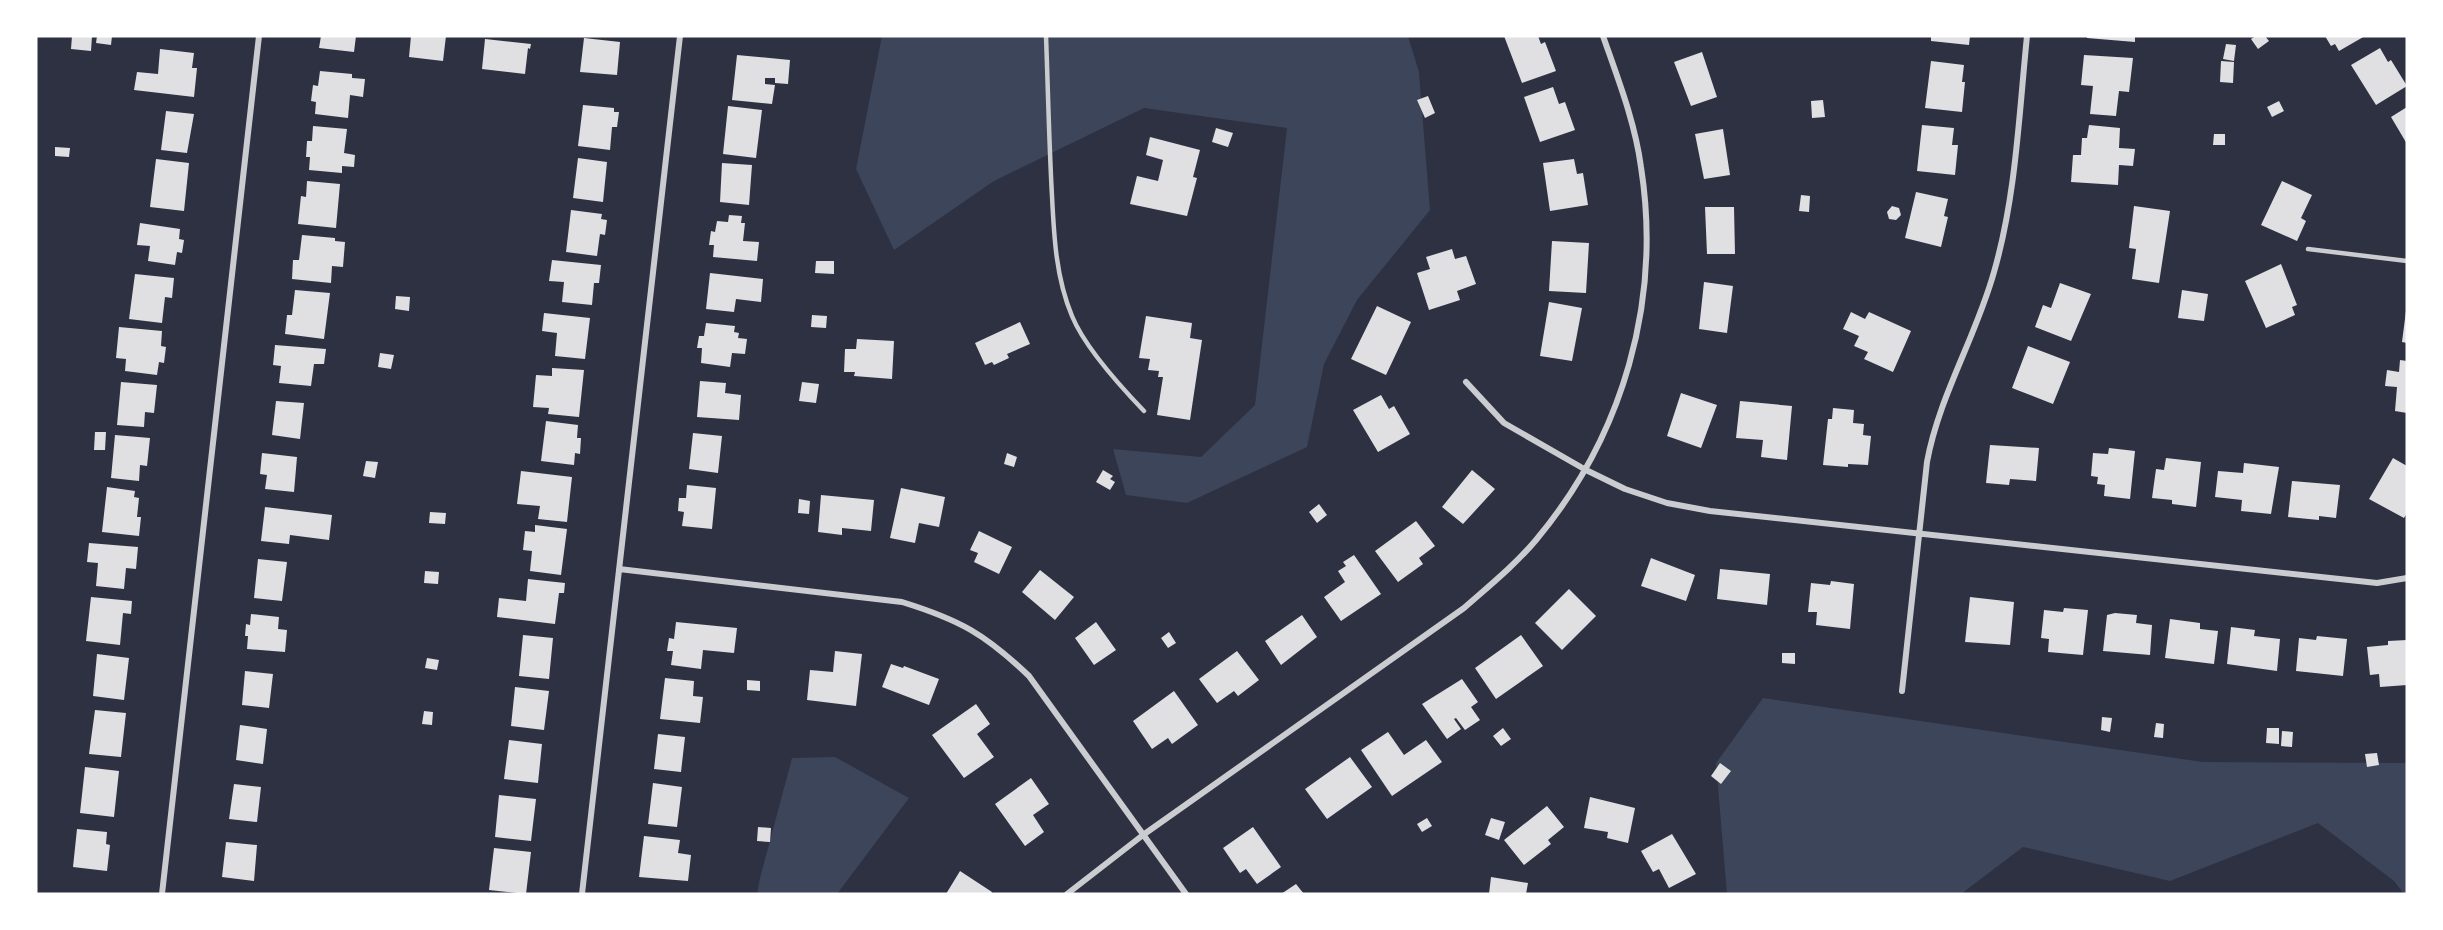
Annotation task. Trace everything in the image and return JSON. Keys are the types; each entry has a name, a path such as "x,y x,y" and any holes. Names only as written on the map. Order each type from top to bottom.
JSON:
{"street":[{"path":"162,894 259,36"},
{"path":"582,894 680,36"},
{"path":"1067,894 1143,835 1464,608 1505,573 1535,541 1562,507 1586,470 1614,411 1632,360 1641,317 1647,263 1646,208 1641,165 1629,112 1604,36"},
{"path":"1902,691 1932,434 1993,276 2006,229 2027,36"},
{"path":"1466,382 1504,423 1586,470 1625,489 1667,503 1710,511 2377,583 2407,578"},
{"path":"620,568 902,602 944,615 973,630 1000,649 1029,676 1186,894"}],"lane":[{"path":"1047,36 1048,132 1055,250 1060,279 1073,318 1115,380 1144,411"},
{"path":"2308,249 2407,261"}],"shaded area":[{"path":"882,36 1408,36 1419,72 1430,210 1357,300 1324,364 1307,447 1187,503 1126,495 1113,449 1201,457 1255,405 1287,128 1144,108 994,181 894,250 856,169"},
{"path":"1763,698 2203,762 2407,763 2407,894 2404,894 2394,881 2318,823 2170,881 2023,847 1961,894 1727,894 1716,763"},
{"path":"835,757 909,798 837,894 757,894 792,758"}],"building":[{"path":"72,36 92,36 91,51 71,49"},
{"path":"97,36 112,36 111,45 96,43"},
{"path":"321,36 356,36 354,52 319,48"},
{"path":"411,36 446,36 443,61 409,57"},
{"path":"1504,36 1538,36 1541,44 1545,42 1556,71 1522,83"},
{"path":"1931,36 1970,36 1969,45 1931,41"},
{"path":"2087,36 2135,36 2135,42 2087,38"},
{"path":"2256,36 2265,36 2269,41 2258,49 2251,39"},
{"path":"2325,36 2365,36 2339,51 2335,44 2331,46"},
{"path":"584,38 620,42 617,75 580,72"},
{"path":"485,39 531,44 530,49 528,48 525,74 482,69"},
{"path":"2226,44 2236,45 2234,61 2223,59"},
{"path":"2380,48 2388,62 2391,60 2407,86 2376,105 2351,65"},
{"path":"160,49 194,53 192,68 197,68 194,97 134,90 137,72 158,74"},
{"path":"1702,52 1717,97 1691,106 1674,62"},
{"path":"737,55 790,60 788,84 775,83 775,78 765,78 765,84 775,85 772,104 732,100"},
{"path":"2084,55 2133,58 2129,92 2119,91 2116,116 2090,114 2093,86 2081,85"},
{"path":"1931,61 1964,65 1962,112 1925,108"},
{"path":"2221,61 2234,62 2233,83 2220,82"},
{"path":"320,71 352,74 352,78 365,79 363,97 350,95 348,118 315,114 316,102 311,101 313,85 318,86"},
{"path":"1553,87 1559,104 1565,102 1575,130 1540,142 1524,97"},
{"path":"1428,96 1435,113 1425,118 1417,100"},
{"path":"1823,100 1825,117 1812,118 1811,101"},
{"path":"2279,101 2284,111 2272,117 2267,107"},
{"path":"583,105 614,108 614,112 619,112 617,127 612,127 610,150 578,146"},
{"path":"728,106 762,110 756,158 723,154"},
{"path":"2407,107 2407,144 2391,117"},
{"path":"166,111 194,114 187,153 161,150"},
{"path":"1922,125 1954,128 1952,145 1958,145 1955,175 1917,171"},
{"path":"2089,125 2120,128 2119,148 2135,149 2133,166 2119,165 2118,185 2071,182 2073,155 2081,155 2082,138 2087,138"},
{"path":"313,126 347,129 344,153 355,155 354,167 342,166 342,173 309,170 310,157 306,157 307,141 312,141"},
{"path":"1216,128 1233,133 1228,147 1212,142"},
{"path":"1723,129 1730,175 1704,179 1695,134"},
{"path":"2214,134 2225,134 2225,145 2213,145"},
{"path":"1150,137 1200,150 1193,177 1197,178 1187,216 1130,204 1137,176 1158,181 1163,160 1146,155"},
{"path":"55,147 70,148 69,157 55,156"},
{"path":"578,158 607,162 603,202 573,198"},
{"path":"156,159 189,163 184,211 150,207"},
{"path":"1574,159 1577,174 1583,173 1588,205 1550,211 1543,163"},
{"path":"722,163 752,165 749,205 720,202"},
{"path":"307,181 340,184 336,228 298,224 301,196 306,197"},
{"path":"2282,181 2312,195 2301,218 2306,221 2297,241 2261,225"},
{"path":"1916,192 1948,199 1944,216 1948,217 1941,247 1905,238"},
{"path":"1801,195 1810,196 1809,212 1799,211"},
{"path":"1892,206 1899,208 1901,215 1896,220 1889,219 1887,212"},
{"path":"2134,206 2170,211 2159,283 2132,279 2136,249 2129,248"},
{"path":"1705,207 1734,207 1735,254 1707,254"},
{"path":"571,210 602,214 601,219 607,220 605,235 600,234 597,256 566,252"},
{"path":"729,215 742,216 741,223 745,223 743,241 759,242 757,261 713,257 714,245 709,245 711,231 715,232 717,221 728,222"},
{"path":"140,223 180,229 179,239 184,240 182,253 177,252 175,265 148,261 150,246 137,245"},
{"path":"302,235 335,238 335,241 345,242 343,267 332,266 331,283 292,279 293,260 299,260"},
{"path":"1552,241 1589,243 1586,293 1549,291"},
{"path":"1452,249 1455,259 1466,256 1476,284 1457,291 1460,300 1429,310 1417,273 1430,269 1426,257"},
{"path":"552,260 601,265 599,283 594,283 592,305 562,302 564,282 549,281"},
{"path":"816,261 834,261 834,274 815,273"},
{"path":"2281,264 2297,305 2292,307 2295,315 2266,328 2245,281"},
{"path":"710,273 763,279 761,302 736,299 734,312 706,309"},
{"path":"135,274 174,278 172,298 165,297 162,323 129,319"},
{"path":"1704,282 1733,286 1727,333 1699,329"},
{"path":"2060,283 2091,294 2071,341 2035,327 2043,305 2051,308"},
{"path":"295,290 330,293 324,339 285,334 287,315 292,315"},
{"path":"2182,290 2208,294 2204,321 2178,318"},
{"path":"396,296 410,297 409,311 395,309"},
{"path":"1549,302 1582,308 1572,361 1540,356"},
{"path":"1377,306 1411,322 1386,375 1351,359"},
{"path":"2407,311 2407,343 2402,342"},
{"path":"1851,312 1865,319 1869,312 1911,331 1893,372 1864,359 1868,352 1854,346 1859,336 1843,329"},
{"path":"544,313 590,318 585,359 555,356 557,333 542,331"},
{"path":"812,315 827,316 826,328 811,327"},
{"path":"1146,316 1192,323 1190,338 1202,340 1190,420 1157,415 1163,377 1158,377 1159,371 1148,370 1150,359 1139,358"},
{"path":"1020,322 1030,344 1007,354 1009,358 994,365 992,362 985,365 975,343"},
{"path":"706,323 735,326 734,332 739,333 738,338 747,339 745,354 732,353 730,367 701,363 702,348 697,348 699,336 704,336"},
{"path":"119,327 162,331 161,346 166,347 164,363 159,362 157,375 125,371 126,359 116,358"},
{"path":"857,339 894,341 892,379 854,376 855,372 844,372 845,349 856,349"},
{"path":"275,345 326,349 324,364 314,364 311,386 279,383 281,366 273,365"},
{"path":"2028,346 2070,362 2053,404 2012,388"},
{"path":"380,353 394,355 391,369 378,367"},
{"path":"2400,360 2407,361 2407,413 2395,411 2397,387 2385,386 2387,370 2399,372"},
{"path":"552,368 584,370 579,417 548,414 549,408 533,407 536,375 552,376"},
{"path":"700,381 726,383 725,393 741,395 739,420 697,417"},
{"path":"121,382 157,385 154,413 145,412 144,427 117,425"},
{"path":"802,382 819,384 816,403 799,401"},
{"path":"1681,393 1717,405 1701,448 1667,436"},
{"path":"1381,395 1389,409 1394,406 1410,434 1378,452 1353,410"},
{"path":"276,401 304,403 300,439 272,435"},
{"path":"1740,401 1792,406 1787,460 1761,457 1763,440 1736,438"},
{"path":"1833,408 1854,410 1853,423 1864,424 1863,435 1871,436 1868,465 1848,464 1848,467 1823,465 1828,419 1832,419"},
{"path":"546,421 578,425 577,438 581,438 580,454 575,453 574,465 541,461"},
{"path":"95,432 106,432 105,450 94,450"},
{"path":"693,433 722,436 718,473 689,469"},
{"path":"115,435 150,438 147,466 140,465 139,481 111,478"},
{"path":"1990,445 2039,448 2036,481 2010,479 2009,485 1986,483"},
{"path":"2109,448 2135,451 2130,499 2104,496 2105,485 2097,484 2098,477 2091,476 2093,453 2108,454"},
{"path":"262,453 297,457 294,492 265,489 267,475 260,474"},
{"path":"1007,453 1017,457 1014,467 1004,464"},
{"path":"2166,458 2201,462 2196,507 2172,504 2172,500 2152,498 2156,469 2164,470"},
{"path":"2393,458 2407,466 2407,513 2404,518 2369,499"},
{"path":"366,461 378,462 375,478 363,476"},
{"path":"2244,463 2279,467 2271,514 2241,511 2242,500 2215,497 2218,471 2243,473"},
{"path":"1103,470 1113,476 1110,479 1115,482 1110,490 1096,482"},
{"path":"1472,470 1495,489 1463,524 1442,507"},
{"path":"521,471 572,477 567,522 538,519 540,506 517,504"},
{"path":"2292,481 2340,485 2336,518 2319,516 2319,520 2288,517"},
{"path":"687,485 716,488 712,529 682,526 684,512 678,511 679,498 686,498"},
{"path":"107,487 135,491 134,497 139,498 137,517 141,517 139,536 102,532"},
{"path":"901,488 945,497 939,527 919,523 915,543 890,538"},
{"path":"821,495 874,500 871,531 842,528 842,535 818,532"},
{"path":"799,499 810,501 809,514 798,513"},
{"path":"1319,504 1327,515 1317,523 1309,512"},
{"path":"265,507 332,515 329,540 290,535 289,544 261,541"},
{"path":"430,512 446,513 445,524 429,523"},
{"path":"1416,521 1435,546 1419,558 1423,564 1398,582 1375,551"},
{"path":"535,525 567,529 561,575 530,571 532,551 523,550 525,531 535,532"},
{"path":"979,531 1012,547 999,574 974,562 978,553 970,550"},
{"path":"89,543 138,547 136,569 126,568 124,589 96,586 98,563 87,562"},
{"path":"1354,555 1381,594 1341,621 1324,597 1345,582 1338,571 1346,566 1343,562"},
{"path":"1651,558 1695,575 1686,601 1641,586"},
{"path":"258,559 287,562 282,601 254,598"},
{"path":"1720,569 1770,574 1767,605 1717,599"},
{"path":"1040,570 1074,597 1055,620 1022,592"},
{"path":"425,571 439,572 438,584 424,583"},
{"path":"528,579 565,583 564,593 559,593 555,624 497,617 499,598 526,601"},
{"path":"1831,581 1854,584 1850,629 1816,625 1817,612 1808,612 1811,583 1830,585"},
{"path":"1569,589 1596,616 1562,650 1535,623"},
{"path":"91,597 132,601 131,614 123,613 120,645 86,641"},
{"path":"1970,597 2014,602 2010,645 1965,642"},
{"path":"2064,608 2088,610 2083,655 2048,652 2049,639 2041,638 2044,610 2063,612"},
{"path":"2115,613 2137,615 2136,623 2152,625 2150,655 2103,651 2107,615"},
{"path":"251,614 279,617 278,629 287,630 285,652 247,649 246,624 250,625"},
{"path":"1302,615 1317,637 1281,665 1265,641"},
{"path":"2170,619 2200,623 2200,629 2218,631 2214,664 2165,658"},
{"path":"676,622 737,628 734,653 703,650 701,669 671,665 673,651 667,651 669,638 674,639"},
{"path":"1096,622 1116,650 1094,665 1075,638"},
{"path":"2231,627 2255,630 2254,636 2280,639 2277,671 2227,664"},
{"path":"1169,632 1176,643 1168,648 1161,638"},
{"path":"523,635 553,638 549,679 519,676"},
{"path":"1521,635 1543,666 1496,699 1475,668"},
{"path":"2317,636 2347,639 2343,676 2296,671 2299,638 2316,640"},
{"path":"2407,640 2407,685 2380,687 2379,674 2370,675 2367,647 2388,645 2388,641"},
{"path":"835,651 862,654 856,706 807,700 810,670 833,672"},
{"path":"1237,651 1259,680 1238,696 1234,691 1217,703 1199,679"},
{"path":"1782,653 1795,653 1795,664 1782,663"},
{"path":"97,654 129,658 124,700 93,696"},
{"path":"427,658 439,660 437,670 425,668"},
{"path":"891,664 903,668 904,666 939,679 929,705 882,687"},
{"path":"245,671 273,674 269,708 242,705"},
{"path":"665,678 694,681 693,696 703,697 700,723 660,719"},
{"path":"1462,679 1478,702 1471,707 1480,720 1465,730 1456,718 1454,719 1461,729 1447,739 1422,704"},
{"path":"747,680 760,681 760,691 747,690"},
{"path":"515,687 549,691 544,730 511,726"},
{"path":"1174,691 1198,725 1172,744 1168,738 1152,749 1133,721"},
{"path":"976,704 990,724 977,734 994,757 964,778 932,735"},
{"path":"95,710 126,713 121,757 89,754"},
{"path":"424,711 433,712 432,725 422,724"},
{"path":"2102,717 2112,718 2110,732 2101,730"},
{"path":"2156,723 2164,724 2163,738 2154,737"},
{"path":"240,725 267,729 263,764 236,760"},
{"path":"1503,728 1511,739 1501,746 1493,736"},
{"path":"2267,728 2279,728 2279,744 2266,743"},
{"path":"2282,731 2293,732 2292,747 2281,746"},
{"path":"1388,732 1404,755 1426,740 1442,762 1392,796 1361,750"},
{"path":"658,734 685,737 681,772 654,769"},
{"path":"509,740 542,744 538,783 504,779"},
{"path":"2377,753 2379,765 2367,767 2365,754"},
{"path":"1350,757 1372,787 1327,819 1305,789"},
{"path":"1720,763 1731,771 1721,784 1711,776"},
{"path":"85,767 119,771 114,817 80,813"},
{"path":"1031,778 1049,804 1033,815 1044,832 1025,846 995,804"},
{"path":"653,783 682,787 677,827 648,824"},
{"path":"234,784 261,787 257,822 229,819"},
{"path":"499,795 536,799 531,841 495,837"},
{"path":"1590,797 1635,808 1628,843 1607,838 1608,832 1584,828"},
{"path":"1547,806 1564,827 1548,840 1551,844 1524,865 1504,840"},
{"path":"1427,818 1432,826 1422,832 1417,824"},
{"path":"1491,818 1505,822 1499,840 1485,835"},
{"path":"758,827 771,828 770,842 757,841"},
{"path":"1253,827 1281,867 1257,884 1246,869 1240,873 1223,848"},
{"path":"77,829 107,832 106,844 110,845 107,871 73,867"},
{"path":"1672,834 1696,874 1669,888 1659,869 1653,872 1641,851"},
{"path":"644,836 680,840 678,853 691,855 688,881 639,877"},
{"path":"226,842 257,845 254,881 222,877"},
{"path":"494,848 531,852 526,894 489,890"},
{"path":"960,871 992,892 991,894 946,894"},
{"path":"1491,877 1528,883 1526,894 1489,894"},
{"path":"1296,884 1304,894 1281,894"}]}
